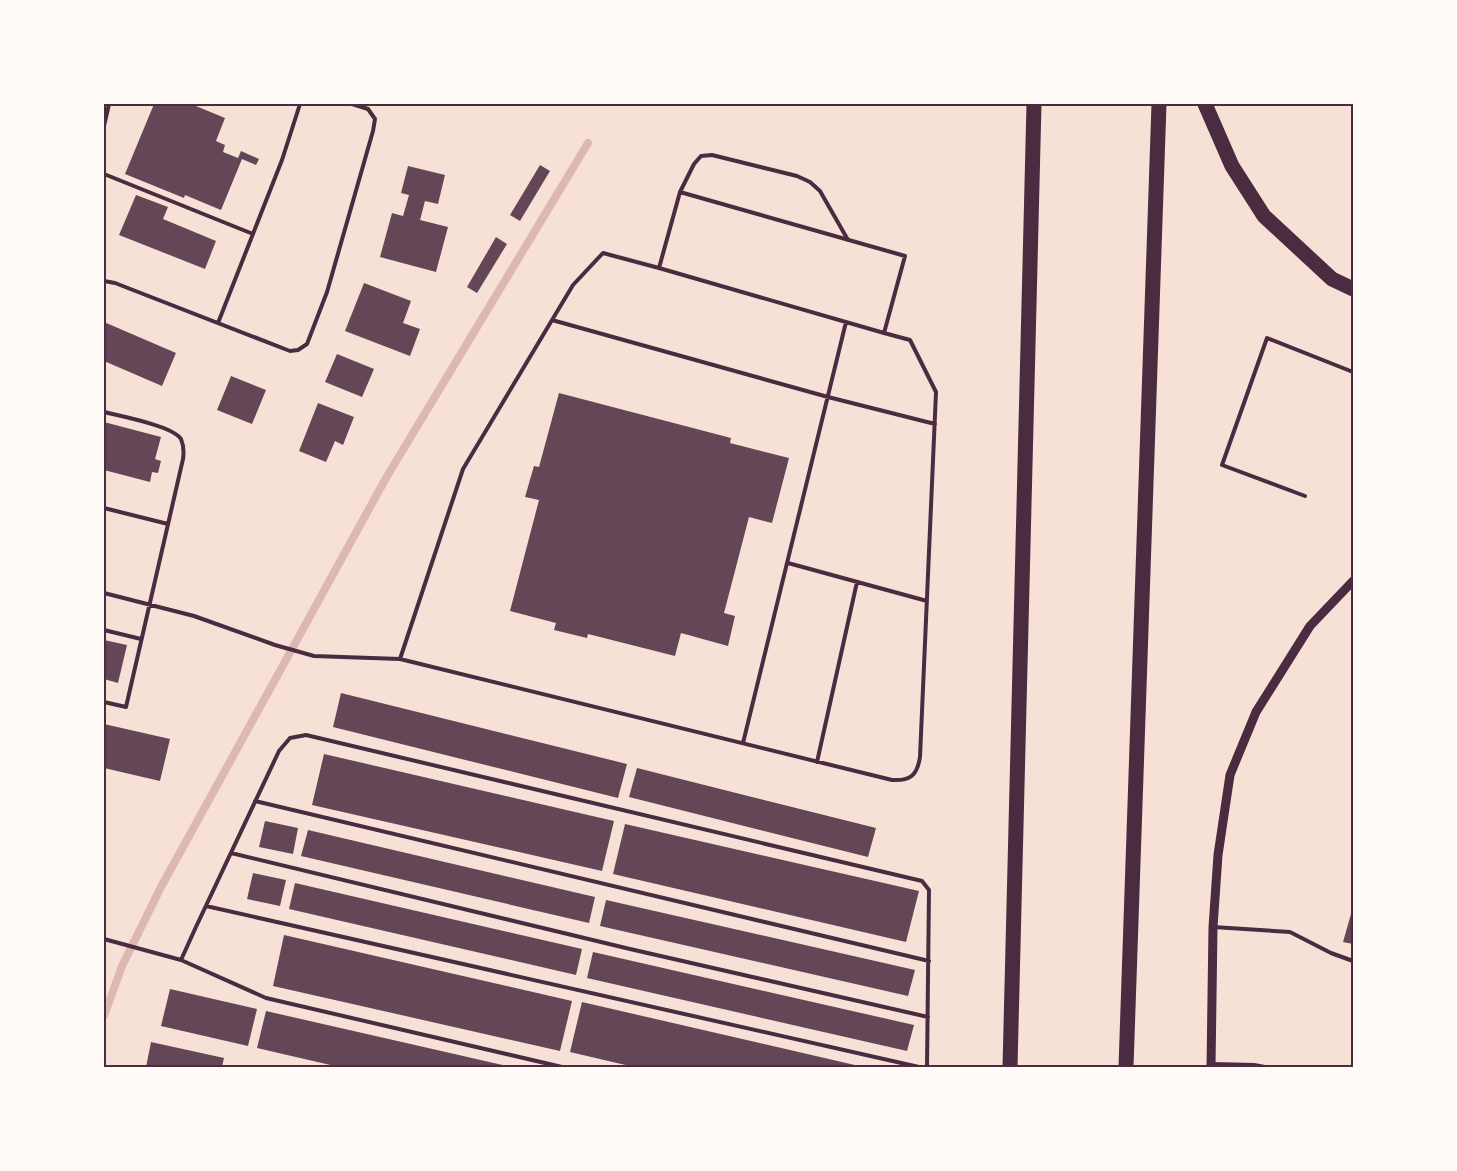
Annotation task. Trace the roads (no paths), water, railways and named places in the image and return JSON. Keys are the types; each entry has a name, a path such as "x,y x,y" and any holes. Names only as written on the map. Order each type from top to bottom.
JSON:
{"highway":[{"path":"1010,1067 1034,104"},
{"path":"1126,1067 1159,104"},
{"path":"1204,104 1232,166 1264,216 1332,279 1353,288"}],"street":[{"path":"1211,1066 1213,927 1218,855 1230,776 1256,712 1310,626 1353,581"}],"lane":[{"path":"104,126 109,104"},
{"path":"218,323 282,160 300,104"},
{"path":"104,280 115,282 290,351 298,350 307,344 327,292 373,131 374,119 368,109 352,104"},
{"path":"659,268 680,192 694,164 701,156 712,155 797,176 810,182 820,192 848,240"},
{"path":"104,174 253,234"},
{"path":"680,192 905,256 884,333"},
{"path":"104,593 194,616 275,645 314,656 400,659 817,762 902,781 913,776 920,764 936,392 910,340 603,253 573,284 463,469 400,659"},
{"path":"552,320 828,397 935,424"},
{"path":"743,743 846,322"},
{"path":"1305,496 1222,466 1267,338 1353,372"},
{"path":"104,412 163,428 180,438 184,447 183,459 126,707 104,702"},
{"path":"104,508 168,524"},
{"path":"788,563 927,601"},
{"path":"817,762 857,582"},
{"path":"104,630 141,639"},
{"path":"181,960 279,751 290,738 306,735 922,881 929,890 927,1067"},
{"path":"255,801 928,961"},
{"path":"231,853 630,949 928,1017"},
{"path":"206,906 919,1067"},
{"path":"1213,927 1290,932 1331,953 1353,960"},
{"path":"104,939 181,960 266,998 562,1067"},
{"path":"1211,1066 1254,1065 1265,1067"}],"waterway":[{"path":"104,1016 122,966 161,887 386,478 588,143"}]}
